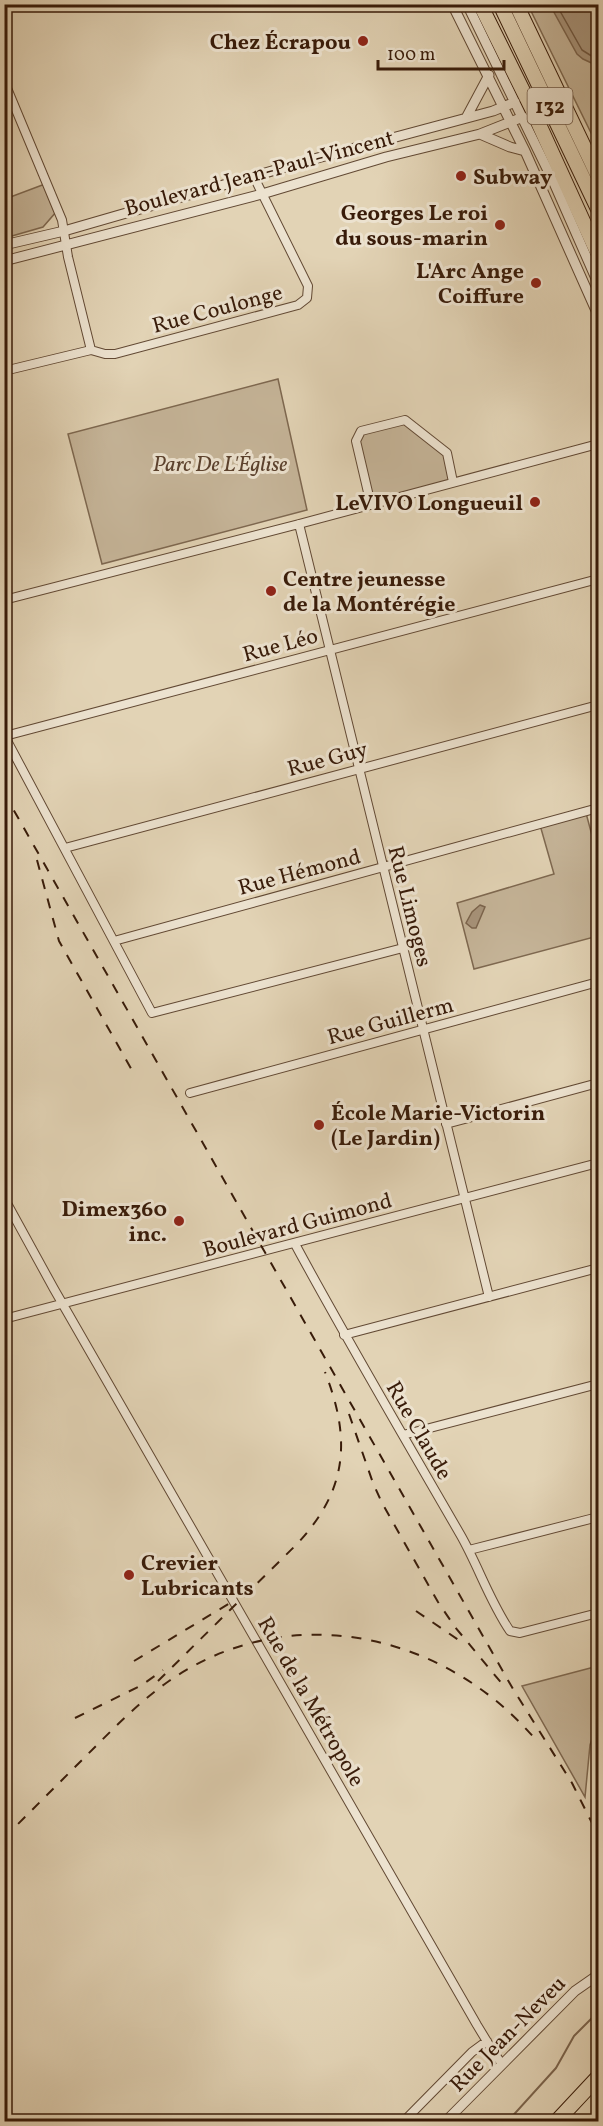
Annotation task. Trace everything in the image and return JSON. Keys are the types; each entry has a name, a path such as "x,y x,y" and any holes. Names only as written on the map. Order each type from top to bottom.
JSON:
{"highway":[{"path":"480,4 532,108 598,254"},
{"path":"489,4 563,154 598,233"},
{"name":"132","path":"500,4 598,209"},
{"path":"516,4 598,176"},
{"path":"556,2121 598,2077"}],"street":[{"path":"452,4 512,122 598,315"},
{"path":"467,4 523,117 598,284"},
{"path":"466,118 489,75"},
{"path":"4,81 62,220 91,350"},
{"name":"Boulevard Jean-Paul-Vincent","path":"4,245 64,231 466,118 515,102"},
{"name":"Boulevard Jean-Paul-Vincent","path":"4,261 480,134 523,117"},
{"path":"480,134 525,151"},
{"name":"Rue Coulonge","path":"4,371 91,350 115,354 298,305 307,298 308,286 254,177"},
{"path":"371,505 356,441 361,431 405,420 447,453 453,482"},
{"path":"4,600 598,444"},
{"name":"Rue Limoges","path":"299,524 489,1297"},
{"name":"Rue Léo","path":"5,735 598,579"},
{"name":"Rue Guy","path":"65,848 598,705"},
{"path":"5,735 152,1013 403,948"},
{"name":"Rue Hémond","path":"114,941 598,808"},
{"name":"Rue Guillerm","path":"190,1093 598,982"},
{"path":"446,1124 598,1083"},
{"name":"Boulevard Guimond","path":"4,1319 598,1163"},
{"name":"Rue de la Métropole","path":"4,1198 502,2064"},
{"name":"Rue Claude","path":"295,1244 344,1335 469,1550 487,1590 509,1629 514,1633 598,1613"},
{"path":"344,1335 598,1268"},
{"path":"403,1435 598,1384"},
{"path":"469,1550 598,1517"},
{"path":"598,1764 598,1789"},
{"name":"Rue Jean-Neveu","path":"445,2121 575,1991 598,1975"},
{"name":"Rue Jean-Neveu","path":"403,2121 472,2052 487,2041"}],"green space":[{"path":"528,5 598,5 597,145"},
{"path":"45,184 56,212 43,227 5,238 5,199"},
{"name":"Parc De L'Église","path":"278,379 307,510 102,564 68,434"},
{"path":"405,420 447,453 453,482 371,505 356,441 361,431"},
{"path":"586,813 598,858 598,936 474,969 457,903 554,874 540,825"},
{"path":"598,1666 598,1720 590,1745 585,1797 522,1686"}],"water":[{"path":"550,5 598,5 598,66 577,54"},
{"path":"480,905 485,907 476,928 472,928 466,923 472,912"}],"waterway":[{"path":"507,2122 556,2068 574,2036 598,2012"}],"railway":[{"path":"4,793 513,1689 572,1783 598,1835"},
{"path":"37,860 59,941 133,1072"},
{"path":"158,1681 295,1546 325,1506 340,1465 341,1443 334,1397 325,1372"},
{"path":"349,1414 382,1503 438,1602 455,1627 503,1685"},
{"path":"134,1661 230,1603"},
{"path":"416,1611 460,1641"},
{"path":"4,1838 117,1725 158,1689 215,1655 264,1640 314,1635 363,1639 411,1652 457,1674 499,1703 536,1740"},
{"path":"75,1718 142,1685 163,1670"}],"place":[{"name":"Chez Écrapou","path":"363,41"},
{"name":"Subway","path":"461,176"},
{"name":"Georges Le roi du sous-marin","path":"500,225"},
{"name":"L'Arc Ange Coiffure","path":"536,283"},
{"name":"LeVIVO Longueuil","path":"535,502"},
{"name":"Centre jeunesse de la Montérégie","path":"271,591"},
{"name":"École Marie-Victorin (Le Jardin)","path":"319,1125"},
{"name":"Dimex360 inc.","path":"179,1221"},
{"name":"Crevier Lubricants","path":"129,1575"}]}
